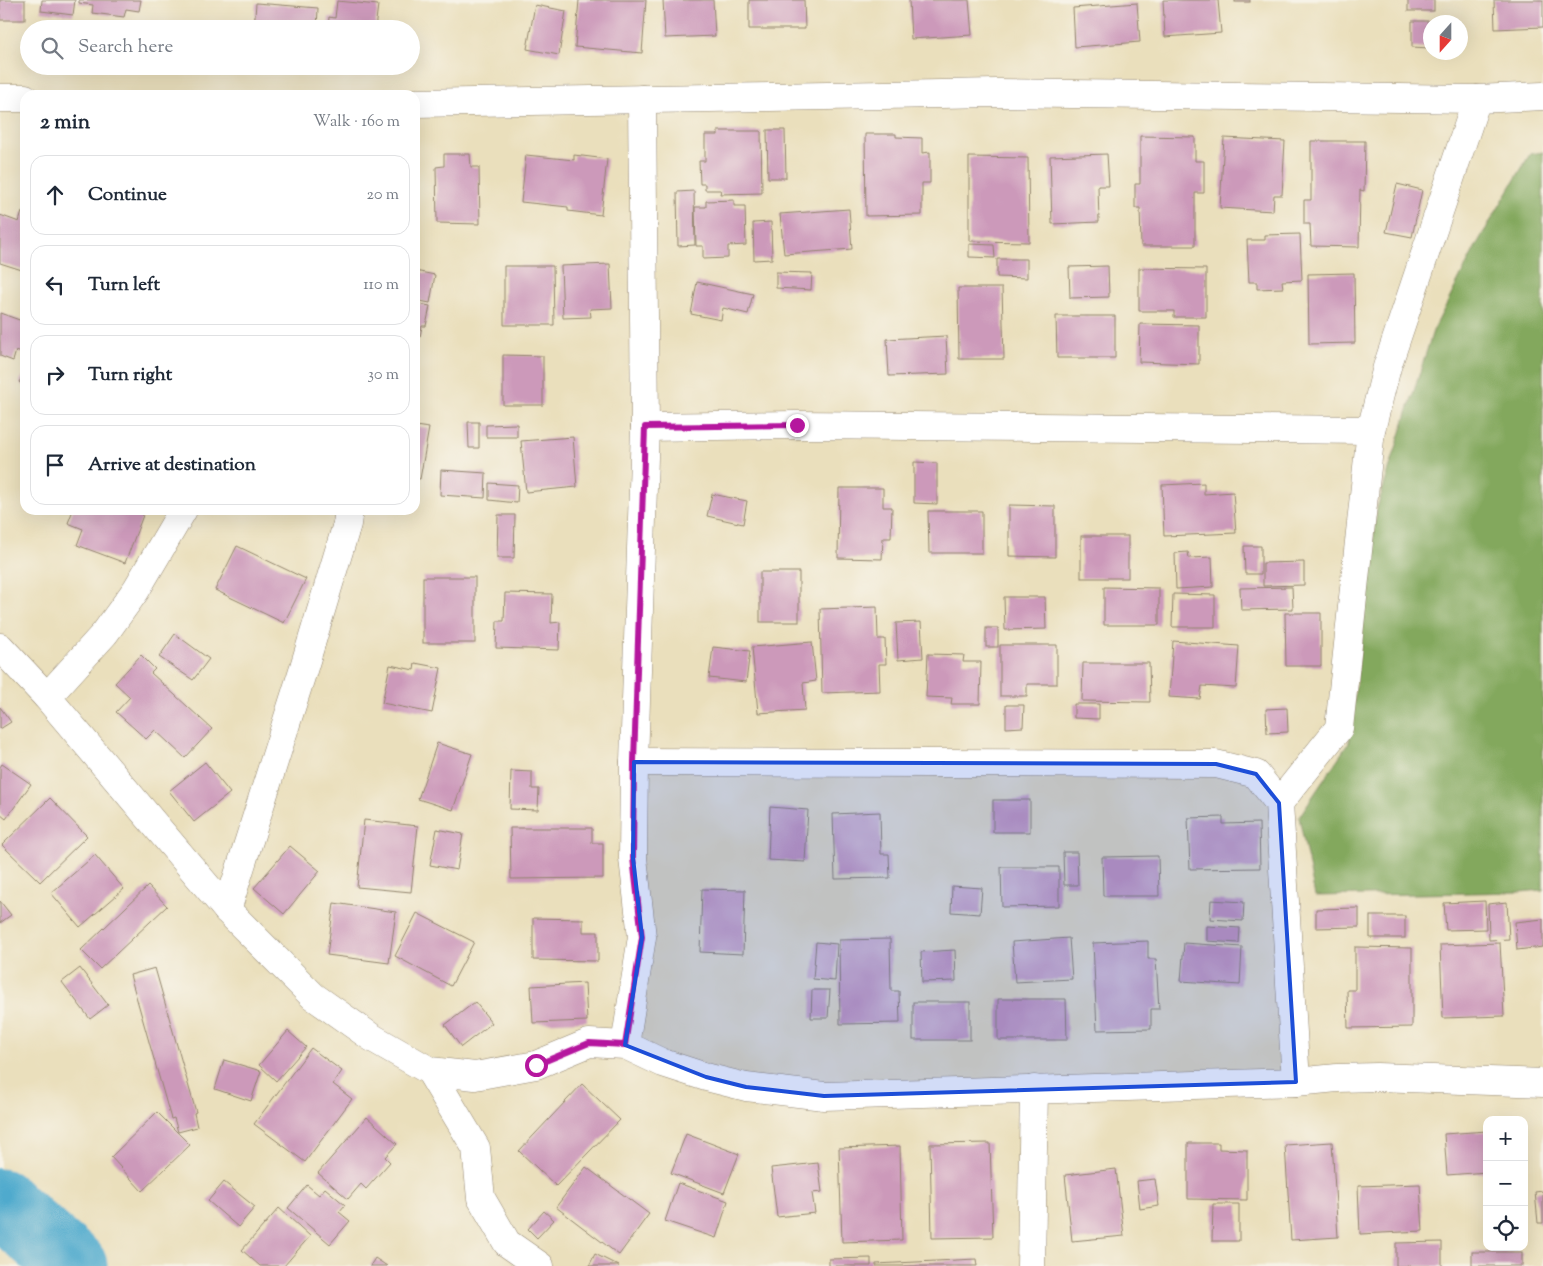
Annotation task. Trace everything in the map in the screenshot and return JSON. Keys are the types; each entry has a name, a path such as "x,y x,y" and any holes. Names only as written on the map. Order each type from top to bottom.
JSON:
{"street":[{"path":"420,103 997,93 1477,99 1543,96"},
{"path":"0,98 20,98"},
{"path":"625,1045 642,937 633,858 634,762 645,427 642,99"},
{"path":"1279,803 1339,728 1371,430 1387,367 1477,99"},
{"path":"645,427 806,425 1371,430"},
{"path":"47,697 105,633 136,590 180,515"},
{"path":"227,910 304,667 348,515"},
{"path":"0,647 47,697 227,910 313,996 371,1036 430,1071 475,1076 536,1065 589,1043 625,1045 663,1063 706,1077 746,1087 824,1096 1296,1082 1377,1077 1543,1083"},
{"path":"634,762 1216,764 1256,774 1279,803 1296,1082"},
{"path":"430,1071 476,1148 481,1198 507,1243 540,1266"},
{"path":"1031,1266 1034,1089"}],"highlighted area":[{"path":"634,762 1216,764 1256,774 1279,803 1296,1082 824,1096 746,1087 706,1077 625,1045 642,937 633,858"}],"green space":[{"path":"1543,152 1543,890 1315,896 1299,817 1349,742 1377,508 1433,331 1477,244 1530,154"}],"building":[{"path":"0,0 25,0 25,20 0,20"},
{"path":"42,0 75,0 73,15 41,11"},
{"path":"79,0 141,0 139,11 126,9 124,17 92,13 93,5 79,3"},
{"path":"579,0 646,0 642,53 575,47"},
{"path":"663,0 713,0 715,36 665,38"},
{"path":"749,0 804,0 805,29 749,29"},
{"path":"909,0 969,0 972,35 911,39"},
{"path":"1163,0 1218,0 1221,33 1165,37"},
{"path":"1235,0 1250,0 1250,2 1235,2"},
{"path":"1408,0 1434,0 1434,11 1408,11"},
{"path":"1494,0 1543,0 1543,27 1495,29"},
{"path":"337,1 378,5 376,20 329,20 329,17 335,18"},
{"path":"256,3 318,8 317,20 255,20"},
{"path":"1137,3 1140,42 1075,47 1073,8"},
{"path":"535,5 566,11 559,55 527,49"},
{"path":"1412,21 1423,21 1423,48 1412,47"},
{"path":"767,130 785,130 786,178 768,178"},
{"path":"718,131 761,131 762,193 720,194 721,190 705,190 705,184 700,184 699,161 705,161 705,135 718,135"},
{"path":"865,134 896,134 896,137 922,138 922,153 930,152 930,183 922,183 922,215 866,216"},
{"path":"1140,136 1195,137 1195,161 1204,161 1204,193 1195,193 1195,246 1141,246 1140,208 1135,208 1135,184 1140,184"},
{"path":"1224,138 1285,141 1282,195 1274,195 1273,211 1220,208"},
{"path":"1311,141 1365,141 1364,191 1360,190 1359,247 1311,246 1310,224 1304,224 1304,200 1311,200"},
{"path":"444,154 470,154 471,167 479,167 480,224 437,223 436,167 444,166"},
{"path":"1107,154 1109,186 1098,186 1099,222 1052,224 1050,156"},
{"path":"526,155 574,160 574,155 607,159 601,215 568,211 568,207 521,202"},
{"path":"969,157 1028,158 1029,242 969,241"},
{"path":"1397,184 1422,190 1412,237 1386,232"},
{"path":"694,191 695,245 678,246 677,192"},
{"path":"734,200 734,206 745,206 746,245 728,246 728,258 703,259 703,246 696,246 695,207 706,207 706,201"},
{"path":"849,209 852,249 784,254 780,214"},
{"path":"0,215 19,222 20,219 20,269 0,263"},
{"path":"771,222 772,259 754,260 753,223"},
{"path":"1300,234 1302,280 1282,281 1283,288 1257,289 1257,282 1249,282 1247,240 1265,240 1265,235"},
{"path":"969,244 994,245 995,258 969,257"},
{"path":"997,259 1027,259 1027,278 997,277"},
{"path":"610,264 612,308 590,309 591,317 563,318 561,266"},
{"path":"504,266 553,266 554,325 504,325"},
{"path":"1108,266 1109,297 1070,298 1069,267"},
{"path":"1139,268 1206,269 1206,317 1174,317 1174,311 1139,311"},
{"path":"420,272 435,275 430,303 420,301"},
{"path":"776,272 812,273 811,290 776,288"},
{"path":"1354,273 1355,343 1309,344 1308,274"},
{"path":"697,282 753,294 748,314 723,308 721,320 691,314"},
{"path":"958,288 1002,288 1004,359 959,359"},
{"path":"420,304 430,306 426,326 422,326 420,337"},
{"path":"0,313 20,320 20,352 16,351 13,361 0,356"},
{"path":"1056,316 1115,316 1115,358 1057,358"},
{"path":"1140,324 1199,325 1199,364 1139,362"},
{"path":"946,336 948,374 889,376 887,339"},
{"path":"503,355 543,356 543,405 503,405"},
{"path":"468,422 479,422 479,448 469,448"},
{"path":"517,424 517,437 486,437 486,425"},
{"path":"420,427 429,428 420,479"},
{"path":"573,437 577,487 526,492 521,441"},
{"path":"914,462 937,463 937,504 914,503"},
{"path":"441,470 486,473 485,498 440,495"},
{"path":"489,483 518,485 517,503 489,500"},
{"path":"1204,483 1204,494 1233,492 1236,533 1164,536 1162,485"},
{"path":"839,488 883,488 883,507 892,507 891,538 883,538 882,559 838,558"},
{"path":"712,494 747,501 743,524 707,516"},
{"path":"1009,505 1055,506 1055,557 1009,556"},
{"path":"928,511 982,511 982,553 929,553"},
{"path":"71,515 143,515 125,563 77,545 83,529 68,523"},
{"path":"498,515 515,515 514,558 497,558"},
{"path":"1081,536 1128,536 1128,578 1081,578"},
{"path":"237,546 306,579 284,623 215,590"},
{"path":"1244,546 1261,546 1261,574 1245,574"},
{"path":"1188,552 1189,558 1212,557 1213,587 1176,589 1175,553"},
{"path":"1304,562 1304,585 1263,586 1263,563"},
{"path":"760,572 799,572 799,622 760,622"},
{"path":"423,577 475,577 475,643 423,643"},
{"path":"1104,587 1159,588 1159,625 1104,625"},
{"path":"1292,587 1293,609 1241,610 1240,588"},
{"path":"505,593 552,594 551,623 560,622 559,650 496,648 497,621 504,621"},
{"path":"1173,594 1215,595 1215,627 1172,627"},
{"path":"1004,597 1045,597 1046,629 1005,630"},
{"path":"877,607 878,639 885,639 886,664 879,664 880,691 822,693 820,609"},
{"path":"1285,613 1321,613 1321,666 1286,666"},
{"path":"921,622 923,658 898,660 896,623"},
{"path":"986,628 998,628 998,647 986,647"},
{"path":"175,634 209,659 193,680 159,657"},
{"path":"1173,641 1239,646 1236,688 1202,686 1200,699 1169,697"},
{"path":"812,642 816,681 803,683 805,710 758,713 752,647"},
{"path":"1000,645 1057,645 1057,684 1027,684 1027,696 1000,696"},
{"path":"713,647 750,651 746,682 709,678"},
{"path":"928,654 964,655 963,662 981,662 980,704 951,704 952,698 926,697"},
{"path":"141,655 155,669 151,673 212,729 185,758 155,730 146,739 116,712 130,697 115,683"},
{"path":"415,663 441,668 432,713 382,703 390,665 414,670"},
{"path":"1083,663 1149,663 1150,702 1082,701"},
{"path":"1074,704 1099,704 1099,719 1074,718"},
{"path":"1006,705 1024,705 1023,727 1006,728"},
{"path":"0,707 11,722 0,729"},
{"path":"1287,708 1288,732 1267,733 1266,709"},
{"path":"437,743 472,754 453,810 418,799"},
{"path":"205,762 230,793 194,822 169,791"},
{"path":"2,764 31,784 6,819 0,814 0,767"},
{"path":"511,771 532,772 532,789 539,789 538,810 510,809"},
{"path":"50,798 87,836 40,882 2,845"},
{"path":"993,800 1030,800 1030,832 993,832"},
{"path":"770,807 808,810 805,862 768,860"},
{"path":"880,812 881,854 889,854 890,878 835,879 833,814"},
{"path":"1223,817 1223,824 1259,823 1260,868 1190,869 1188,818"},
{"path":"364,820 418,826 411,892 357,887"},
{"path":"510,828 592,828 592,843 603,843 603,878 511,879"},
{"path":"437,829 463,834 457,870 430,865"},
{"path":"290,846 320,871 284,914 254,888"},
{"path":"1063,852 1077,852 1078,885 1064,885"},
{"path":"95,855 124,889 80,927 51,893"},
{"path":"1158,856 1159,896 1103,896 1102,857"},
{"path":"1001,867 1059,867 1059,906 1002,907"},
{"path":"148,886 167,906 100,969 81,950"},
{"path":"952,886 982,888 980,914 951,912"},
{"path":"702,889 745,890 743,954 700,952"},
{"path":"1211,900 1244,902 1243,921 1210,919"},
{"path":"0,901 11,915 0,923"},
{"path":"1485,901 1486,929 1446,930 1444,903"},
{"path":"1507,902 1509,939 1489,940 1488,904"},
{"path":"334,903 396,912 389,963 327,955"},
{"path":"1359,908 1359,927 1316,928 1316,909"},
{"path":"417,913 474,942 451,986 395,956"},
{"path":"1370,916 1405,916 1405,938 1370,938"},
{"path":"533,918 583,919 583,932 598,932 598,961 533,960"},
{"path":"1543,919 1543,947 1517,950 1515,922"},
{"path":"1207,926 1240,928 1239,943 1207,941"},
{"path":"1069,938 1072,979 1015,982 1012,942"},
{"path":"890,939 891,991 899,991 900,1023 840,1024 839,940"},
{"path":"1148,941 1148,959 1156,959 1159,1009 1151,1009 1151,1029 1097,1030 1093,943"},
{"path":"816,942 837,944 835,981 813,979"},
{"path":"1184,943 1242,947 1240,985 1181,981"},
{"path":"1500,943 1504,1016 1443,1018 1440,945"},
{"path":"1355,947 1412,948 1412,1027 1348,1028 1347,990 1355,990"},
{"path":"955,950 956,981 922,982 921,952"},
{"path":"80,968 108,1005 90,1019 62,982"},
{"path":"155,968 196,1112 194,1113 197,1127 178,1132 174,1118 171,1119 130,975"},
{"path":"585,983 587,1021 533,1023 531,986"},
{"path":"812,990 830,990 828,1018 811,1018"},
{"path":"998,999 1066,999 1067,1040 998,1040"},
{"path":"475,1002 492,1023 461,1047 445,1025"},
{"path":"913,1002 970,1002 970,1040 913,1040"},
{"path":"288,1031 306,1047 276,1081 259,1065"},
{"path":"311,1048 342,1071 333,1084 352,1099 305,1162 254,1124"},
{"path":"224,1060 261,1071 251,1101 215,1089"},
{"path":"582,1084 620,1120 556,1186 519,1151"},
{"path":"157,1112 190,1145 142,1191 111,1157"},
{"path":"367,1117 397,1144 385,1157 390,1162 366,1189 361,1184 348,1199 318,1173"},
{"path":"1483,1131 1483,1172 1447,1175 1444,1134"},
{"path":"686,1134 739,1154 724,1193 671,1173"},
{"path":"1332,1142 1338,1237 1291,1240 1285,1145"},
{"path":"990,1143 993,1237 932,1238 930,1144"},
{"path":"1188,1143 1219,1143 1219,1149 1247,1150 1247,1200 1188,1199"},
{"path":"900,1146 902,1240 842,1242 839,1148"},
{"path":"818,1163 822,1192 812,1193 815,1213 777,1217 771,1168"},
{"path":"586,1167 649,1214 619,1255 556,1207"},
{"path":"1116,1169 1124,1236 1072,1241 1065,1175"},
{"path":"1155,1179 1159,1206 1140,1209 1137,1181"},
{"path":"224,1182 255,1207 238,1227 208,1201"},
{"path":"678,1183 728,1201 716,1238 665,1221"},
{"path":"1420,1184 1423,1231 1360,1234 1358,1186"},
{"path":"307,1185 319,1195 325,1188 345,1205 339,1212 350,1221 330,1244 288,1208"},
{"path":"1543,1191 1543,1223 1538,1223 1535,1192"},
{"path":"1213,1204 1239,1204 1239,1241 1212,1241"},
{"path":"279,1208 310,1236 284,1266 260,1266 242,1250"},
{"path":"544,1211 554,1220 537,1238 528,1229"},
{"path":"1442,1242 1442,1266 1396,1266 1396,1243"},
{"path":"1472,1252 1522,1252 1522,1266 1472,1266"},
{"path":"595,1254 619,1266 589,1266"},
{"path":"375,1258 387,1266 370,1266"},
{"path":"871,1258 871,1266 829,1266 829,1259"},
{"path":"976,1259 977,1266 876,1266 876,1264"}],"waterway":[{"path":"0,1203 73,1266"}],"route":[{"path":"536,1065 589,1043 625,1045 642,937 633,858 634,762 645,427 797,425"}]}
